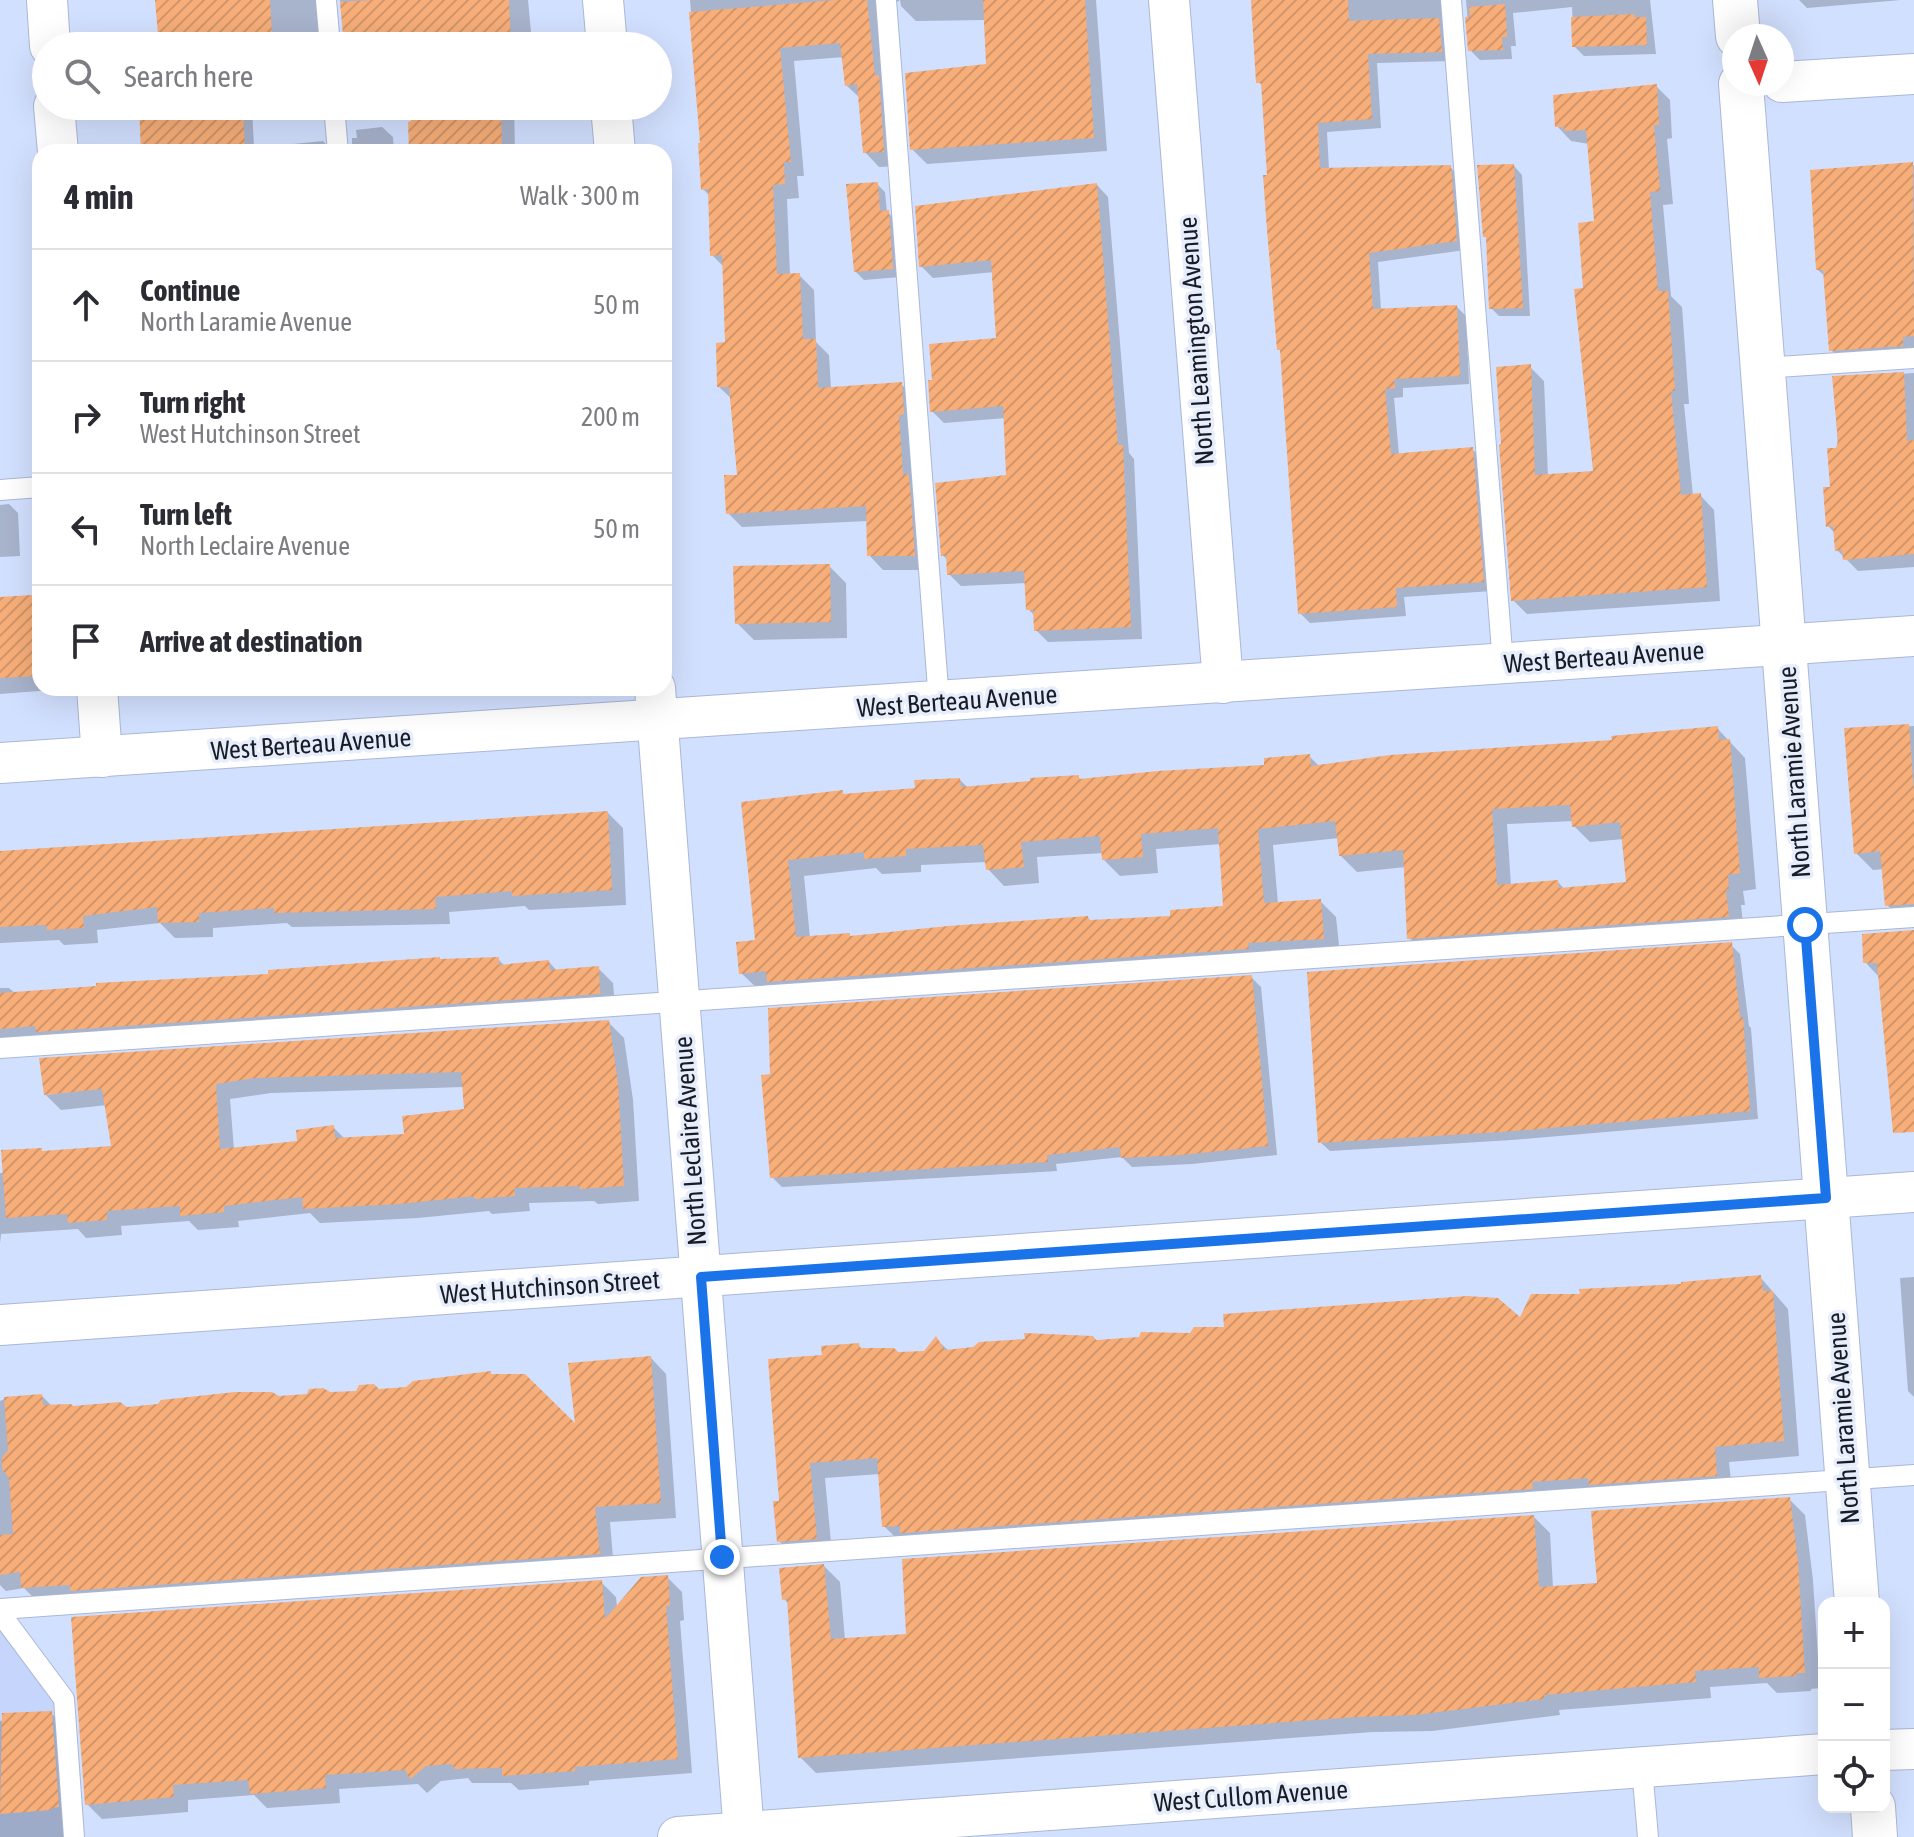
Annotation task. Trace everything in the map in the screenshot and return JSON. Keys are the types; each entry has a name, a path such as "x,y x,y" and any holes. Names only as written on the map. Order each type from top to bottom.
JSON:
{"street":[{"path":"47,0 49,32"},
{"path":"603,0 606,32"},
{"name":"North Leamington Avenue","path":"1169,0 1223,683"},
{"path":"1735,0 1737,24"},
{"path":"1794,81 1914,74"},
{"name":"North Laramie Avenue","path":"1742,96 1857,1597"},
{"path":"55,120 57,144"},
{"path":"612,120 614,144"},
{"name":"West Berteau Avenue","path":"0,763 102,757 656,705 939,702 1914,636"},
{"path":"98,696 102,757"},
{"name":"North Leclaire Avenue","path":"656,705 744,1833"},
{"name":"West Hutchinson Street","path":"0,1325 1914,1192"},
{"path":"1890,1750 1914,1749"},
{"name":"West Cullom Avenue","path":"678,1837 1818,1754"},
{"path":"1873,1813 1875,1837"}],"lane":[{"path":"326,0 329,32"},
{"path":"886,0 939,702"},
{"path":"1451,0 1503,664"},
{"path":"335,120 337,144"},
{"path":"1763,368 1914,358"},
{"path":"0,490 32,488"},
{"path":"0,1048 1914,917"},
{"path":"0,1611 722,1557 1914,1475"},
{"path":"0,1611 64,1699 74,1837"},
{"path":"1642,1768 1648,1837"}],"shaded area":[{"path":"0,1623 58,1701 70,1837 0,1837"}],"building":[{"path":"155,0 270,0 272,32 158,32"},
{"path":"509,0 510,32 343,32 340,2"},
{"path":"867,0 875,76 879,75 884,152 863,153 857,84 845,86 840,43 780,48 791,162 784,162 785,184 773,185 777,274 800,273 803,339 816,339 818,388 902,382 904,414 899,415 903,474 908,474 910,486 915,556 867,556 866,506 726,514 724,475 737,475 729,387 717,387 716,343 725,342 722,255 710,256 708,189 701,190 689,12"},
{"path":"983,0 1085,0 1094,138 910,150 905,73 986,64"},
{"path":"1251,0 1348,0 1349,21 1439,18 1442,52 1368,54 1372,119 1318,123 1320,168 1451,165 1457,241 1369,253 1373,309 1457,305 1460,376 1394,379 1395,388 1385,389 1391,454 1473,447 1484,582 1396,588 1397,607 1298,614 1280,350 1277,350 1263,175 1267,175 1261,83 1256,83"},
{"path":"1505,4 1507,37 1502,37 1503,50 1468,51 1465,17 1470,17 1469,7"},
{"path":"1634,14 1634,17 1646,17 1647,45 1572,47 1571,17"},
{"path":"1657,84 1659,125 1654,125 1660,191 1650,192 1658,291 1668,291 1675,391 1671,391 1681,495 1701,493 1707,587 1511,601 1496,367 1531,364 1535,475 1593,471 1574,289 1583,288 1578,223 1594,221 1586,130 1565,131 1564,127 1555,127 1553,95"},
{"path":"140,120 244,120 245,144 141,144"},
{"path":"501,120 502,144 409,144 408,122"},
{"path":"1913,162 1914,336 1903,337 1903,346 1829,351 1823,270 1816,270 1810,170"},
{"path":"1514,164 1523,308 1489,309 1486,237 1483,237 1477,165"},
{"path":"878,182 880,211 889,210 893,269 854,272 846,184"},
{"path":"1097,183 1118,445 1123,445 1131,627 1034,631 1033,610 1026,610 1024,571 947,575 946,556 941,556 935,483 1006,475 1003,406 930,412 928,380 932,380 929,344 996,338 991,260 919,267 915,206"},
{"path":"1904,372 1907,441 1914,440 1914,554 1843,560 1842,550 1835,551 1833,526 1826,527 1823,487 1830,487 1827,448 1836,448 1838,441 1832,376"},
{"path":"830,564 831,622 735,624 733,566"},
{"path":"32,595 32,676 0,678 0,597"},
{"path":"1909,724 1914,793 1914,904 1885,906 1880,851 1854,854 1844,728"},
{"path":"1718,726 1719,740 1730,739 1740,873 1728,875 1729,917 1407,939 1403,850 1339,856 1335,821 1258,829 1264,903 1321,899 1324,939 1248,943 1249,949 767,982 766,971 739,974 736,942 755,940 741,802 843,790 843,794 915,788 914,780 960,778 961,787 1030,781 1030,778 1079,775 1079,779 1264,765 1264,758 1310,754 1311,766 1390,755 1612,740 1611,736","holes":["1570,805 1572,827 1620,822 1626,882 1559,888 1558,880 1497,885 1492,809","1218,828 1223,906 1170,910 1170,916 1089,920 1088,916 850,936 850,933 796,937 788,860 864,852 864,859 906,856 906,849 983,845 986,870 1024,867 1021,842 1100,836 1102,860 1143,857 1141,834"]},
{"path":"608,811 612,890 512,896 512,891 435,897 436,909 274,913 274,908 199,913 199,922 158,923 157,907 83,916 84,928 47,930 46,925 0,927 0,851"},
{"path":"1914,930 1914,1132 1893,1133 1877,963 1863,963 1862,934"},
{"path":"1732,942 1740,1017 1743,1017 1750,1111 1502,1132 1318,1143 1307,972"},
{"path":"440,957 499,957 499,965 549,960 550,970 599,966 600,994 36,1032 35,1026 0,1029 0,993 96,986 96,983 268,974 268,970"},
{"path":"1252,975 1268,1146 1121,1158 1120,1147 1047,1155 1048,1162 770,1178 761,1075 770,1074 768,1008"},
{"path":"609,1020 618,1083 624,1186 514,1188 515,1196 474,1199 474,1196 401,1204 303,1209 302,1197 224,1206 224,1212 180,1216 180,1206 107,1211 107,1220 68,1223 67,1214 6,1218 1,1150 42,1148 42,1151 111,1146 102,1089 44,1095 39,1058","holes":["461,1072 464,1109 402,1116 404,1134 335,1138 334,1125 296,1130 297,1141 220,1149 216,1084 255,1078"]},
{"path":"1761,1275 1763,1291 1773,1291 1784,1441 1715,1447 1717,1476 1589,1485 1588,1478 1532,1482 1533,1489 900,1533 900,1526 882,1527 877,1458 810,1463 817,1539 777,1542 773,1501 779,1501 768,1359 822,1355 821,1346 859,1343 860,1348 924,1351 936,1336 945,1350 973,1347 979,1342 1025,1339 1024,1333 1093,1336 1096,1340 1139,1337 1141,1332 1190,1333 1194,1327 1224,1327 1223,1314 1467,1296 1498,1298 1520,1317 1531,1294 1580,1294 1579,1289 1681,1284"},
{"path":"651,1356 661,1503 595,1507 600,1554 70,1591 70,1585 21,1588 20,1572 0,1575 0,1535 13,1534 9,1478 2,1469 2,1458 8,1450 4,1397 42,1394 43,1405 120,1402 127,1407 235,1392 272,1392 279,1396 307,1394 309,1389 323,1388 330,1392 356,1391 359,1385 374,1384 379,1389 406,1387 413,1381 491,1371 491,1374 525,1374 575,1423 568,1363"},
{"path":"1790,1497 1798,1562 1805,1673 1796,1673 1796,1676 1759,1678 1759,1667 1695,1671 1696,1682 1544,1695 1544,1699 1415,1715 798,1758 787,1599 782,1600 779,1568 824,1564 831,1639 906,1634 902,1559 1534,1515 1539,1587 1597,1583 1591,1511"},
{"path":"668,1575 670,1606 666,1606 678,1759 502,1776 502,1768 455,1769 451,1764 426,1766 410,1779 405,1770 325,1775 326,1788 250,1794 248,1780 173,1785 174,1797 85,1805 71,1617 602,1580 605,1619 641,1577"},
{"path":"52,1711 59,1807 0,1814 2,1713"}],"route":[{"path":"722,1557 701,1277 1826,1198 1805,925"}]}
